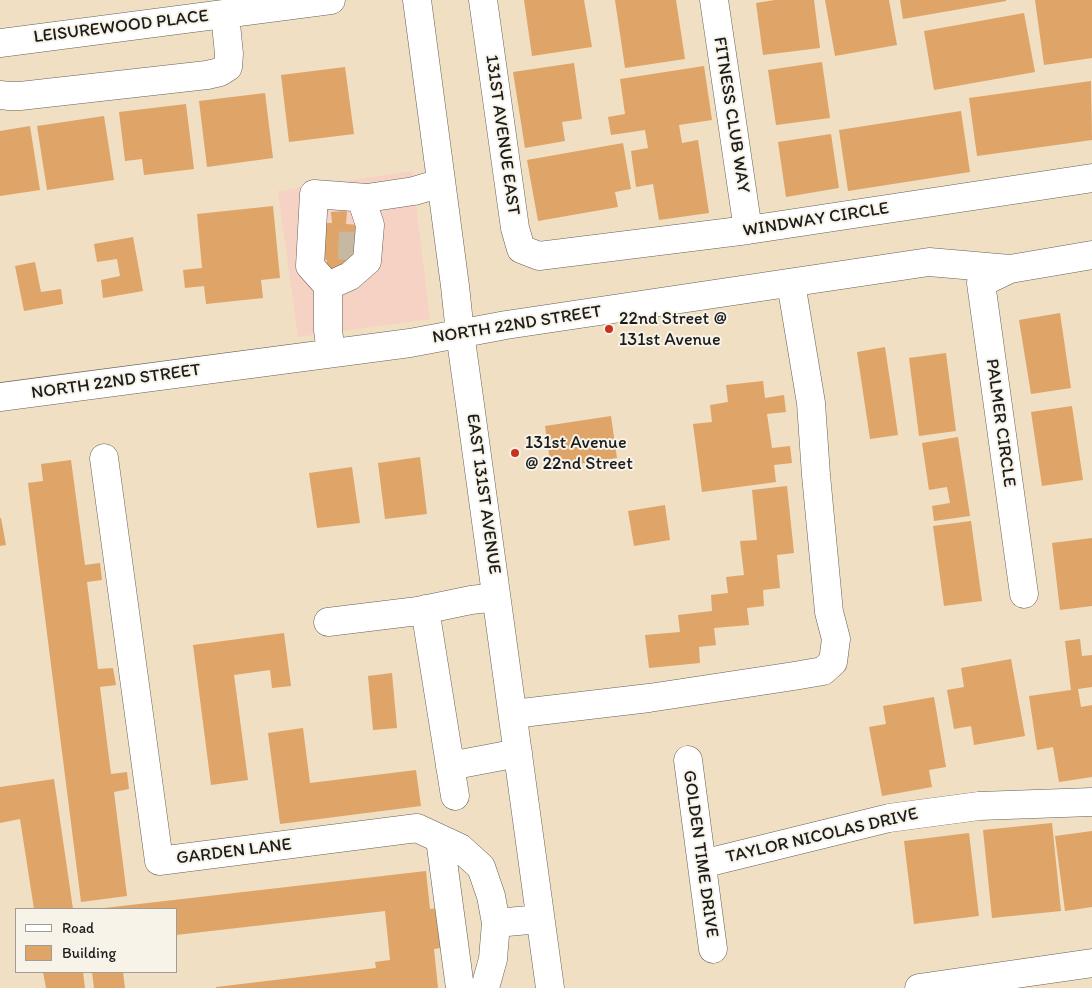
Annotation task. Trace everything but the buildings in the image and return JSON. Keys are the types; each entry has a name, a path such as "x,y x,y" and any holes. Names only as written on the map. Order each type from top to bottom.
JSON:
{"street":[{"name":"LEISUREWOOD PLACE","path":"0,43 331,0"},
{"name":"EAST 131ST AVENUE","path":"417,0 460,333 550,988"},
{"name":"131ST AVENUE EAST","path":"483,0 515,228 520,248 539,256"},
{"name":"FITNESS CLUB WAY","path":"714,0 748,230"},
{"path":"0,95 20,96 220,72 228,67 229,54 225,14"},
{"name":"WINDWAY CIRCLE","path":"539,256 748,230 1092,178"},
{"path":"361,209 370,225 367,261 343,274 310,266 314,194 361,209 441,183"},
{"name":"NORTH 22ND STREET","path":"0,398 410,343 460,333 929,262 1010,269 1092,254"},
{"name":"PALMER CIRCLE","path":"1010,269 981,283 1024,594"},
{"path":"332,354 328,330 343,274"},
{"path":"512,714 649,698 794,676 822,671 833,662 836,639 830,612 811,403 791,283"},
{"name":"GARDEN LANE","path":"104,458 159,861 418,828 460,848 481,867 496,923 493,959 485,988"},
{"path":"328,622 496,597"},
{"path":"425,609 455,796"},
{"path":"450,766 518,753"},
{"name":"GOLDEN TIME DRIVE","path":"688,760 713,949"},
{"name":"TAYLOR NICOLAS DRIVE","path":"702,864 889,818 979,806 1092,802"},
{"path":"440,839 460,988"},
{"path":"496,923 540,919"},
{"path":"919,988 1092,963"}],"shaded area":[{"path":"412,171 430,319 298,337 278,191"}],"tunnel":[{"path":"352,260 353,224"}],"place":[{"name":"22nd Street @ 131st Avenue","path":"609,329"},
{"name":"131st Avenue @ 22nd Street","path":"515,453"}]}
